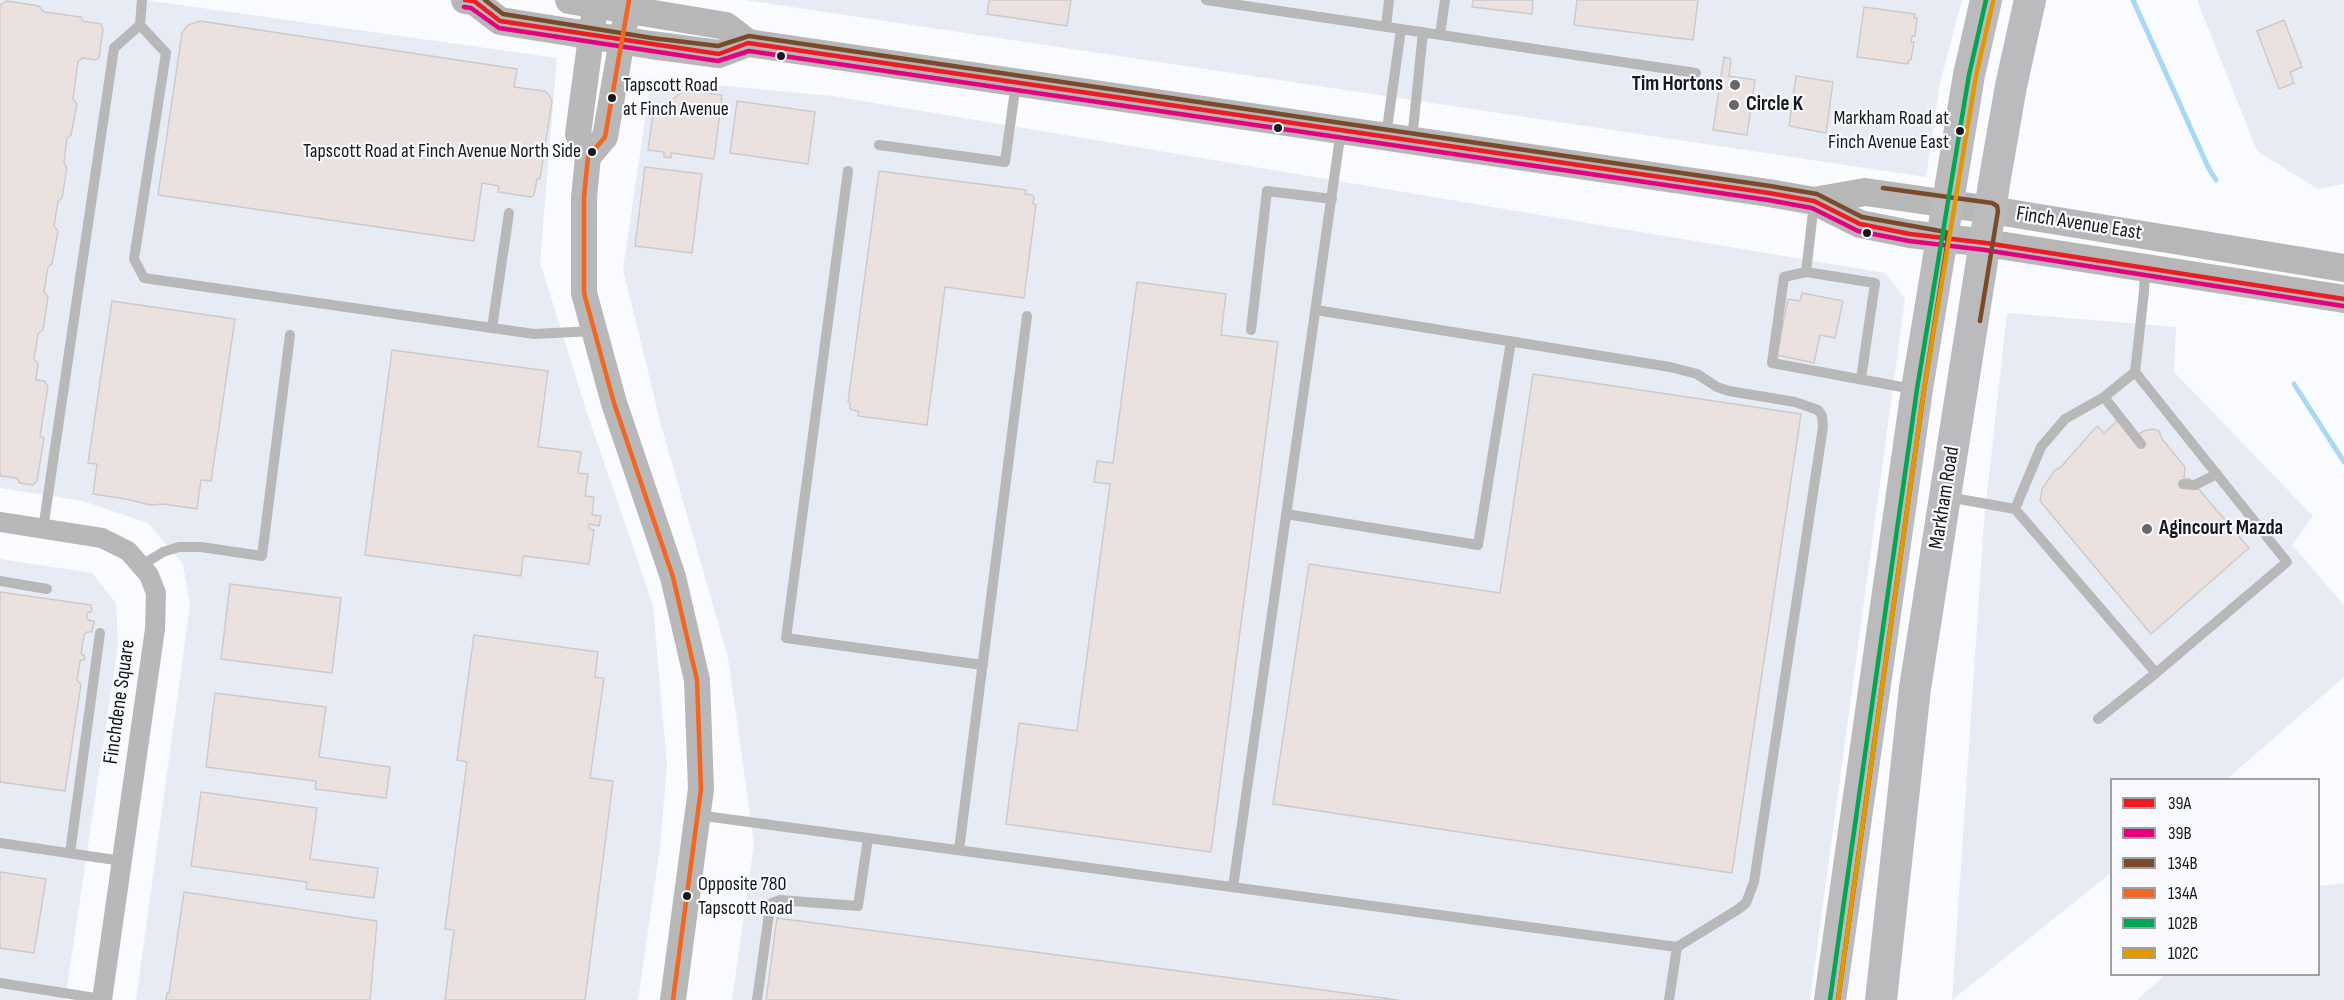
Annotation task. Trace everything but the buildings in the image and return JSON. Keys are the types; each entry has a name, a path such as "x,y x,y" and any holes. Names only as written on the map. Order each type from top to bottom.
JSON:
{"main road":[{"name":"Finch Avenue East","path":"472,0 500,21 719,54 748,43 1769,193 1814,201 1860,224 2344,299"},
{"name":"Markham Road","path":"1830,1000 1917,389 1969,75 1986,0"},
{"name":"Markham Road","path":"1881,1000 1915,688 2011,86 2030,0"},
{"name":"Finch Avenue East","path":"587,1 629,5 726,26 748,43"},
{"name":"Finch Avenue East","path":"1814,201 1865,192 1991,210 2344,268"}],"street":[{"path":"587,1 590,35 578,134 588,156 584,196 584,292 614,403 673,578 697,680 701,789 673,1000"},
{"path":"588,156 605,137 629,5"},
{"name":"Finchdene Square","path":"0,522 102,538 128,550 149,575 156,593 155,629 102,999"}],"lane":[{"path":"43,530 114,48 140,25 142,0"},
{"path":"1206,0 1696,73"},
{"path":"1386,27 1389,0"},
{"path":"1440,35 1445,0"},
{"path":"140,25 166,53 134,259 144,278 534,334 594,331"},
{"path":"1399,138 1401,29"},
{"path":"1399,138 1423,32"},
{"path":"879,146 1005,162 1016,82"},
{"path":"1233,887 1342,130"},
{"path":"848,171 786,638 983,665"},
{"path":"1251,330 1267,191 1332,199"},
{"path":"1806,272 1814,201"},
{"path":"492,328 509,213"},
{"path":"2015,509 2041,447 2065,419 2104,397 2135,372 2145,268"},
{"path":"1861,379 1875,283 1806,272 1784,277 1772,363 1861,379 1917,389"},
{"path":"697,815 1677,947 1746,903 1751,894 1823,427 1822,416 1818,410 1808,406 1729,391 1717,387 1697,374 1679,369 1316,310"},
{"path":"959,850 1027,316"},
{"path":"142,565 163,552 179,547 201,547 262,556 290,335"},
{"path":"1286,514 1479,545 1511,341"},
{"path":"2098,719 2156,673 2286,562 2135,372"},
{"path":"2104,397 2141,444"},
{"path":"2183,484 2195,486 2217,474"},
{"path":"1945,496 2015,509 2156,673"},
{"path":"0,581 47,589"},
{"path":"70,853 100,633"},
{"path":"757,1000 772,903 780,900 858,906 868,838"},
{"path":"0,843 122,861"},
{"path":"1669,1000 1677,947"},
{"path":"0,983 102,999"}],"shaded area":[{"path":"0,0 145,0 557,58 540,262 587,413 653,605 667,766 660,847 638,1000 136,1000 190,605 183,564 148,523 83,501 0,488"},
{"path":"745,0 1962,0 1940,83 1926,177"},
{"path":"2197,0 2344,0 2344,184 2318,189 2257,151"},
{"path":"651,79 833,96 1885,273 1905,299 1810,1000 732,1000 754,844 728,657 661,425 623,269"},
{"path":"2007,313 2176,327 2174,372 2313,516 2292,545 2344,605 2344,677 2228,778 2110,778 2110,874 1952,1000 1984,521"},
{"path":"0,559 92,573 116,603 118,645 65,1000 0,1000"},
{"path":"2344,883 2344,1000 2137,1000 2164,976 2320,976 2320,886"}],"waterway":[{"path":"2133,0 2216,180"},
{"path":"2294,384 2344,462"}],"transit line":[{"name":"39A","path":"465,0 474,1 500,21 719,54 748,43 1769,193 1814,201 1860,224 1910,234 1986,243 2344,299"},
{"name":"134B","path":"485,0 503,14 652,38 718,46 749,36 1770,186 1817,194 1862,217 1946,232 1948,239 1924,390 1838,1000"},
{"name":"134A","path":"629,0 605,137 588,157 584,197 584,293 614,403 673,577 697,680 701,789 673,1000"},
{"name":"102B","path":"1830,1000 1917,389 1969,75 1986,0"},
{"name":"102C","path":"1838,1000 1924,390 1976,76 1993,2"},
{"name":"39B","path":"464,7 471,8 499,28 718,61 749,51 1768,200 1812,208 1858,231 1909,241 1985,250 2343,306"},
{"name":"134B","path":"1883,188 1992,203 1997,206 1980,321"}],"place":[{"name":"Tim Hortons","path":"1735,85"},
{"name":"Tapscott Road at Finch Avenue","path":"612,98"},
{"name":"Circle K","path":"1734,105"},
{"name":"Markham Road at Finch Avenue East","path":"1960,131"},
{"name":"Tapscott Road at Finch Avenue North Side","path":"592,152"},
{"name":"Agincourt Mazda","path":"2147,529"},
{"name":"Opposite 780 Tapscott Road","path":"687,896"}]}
